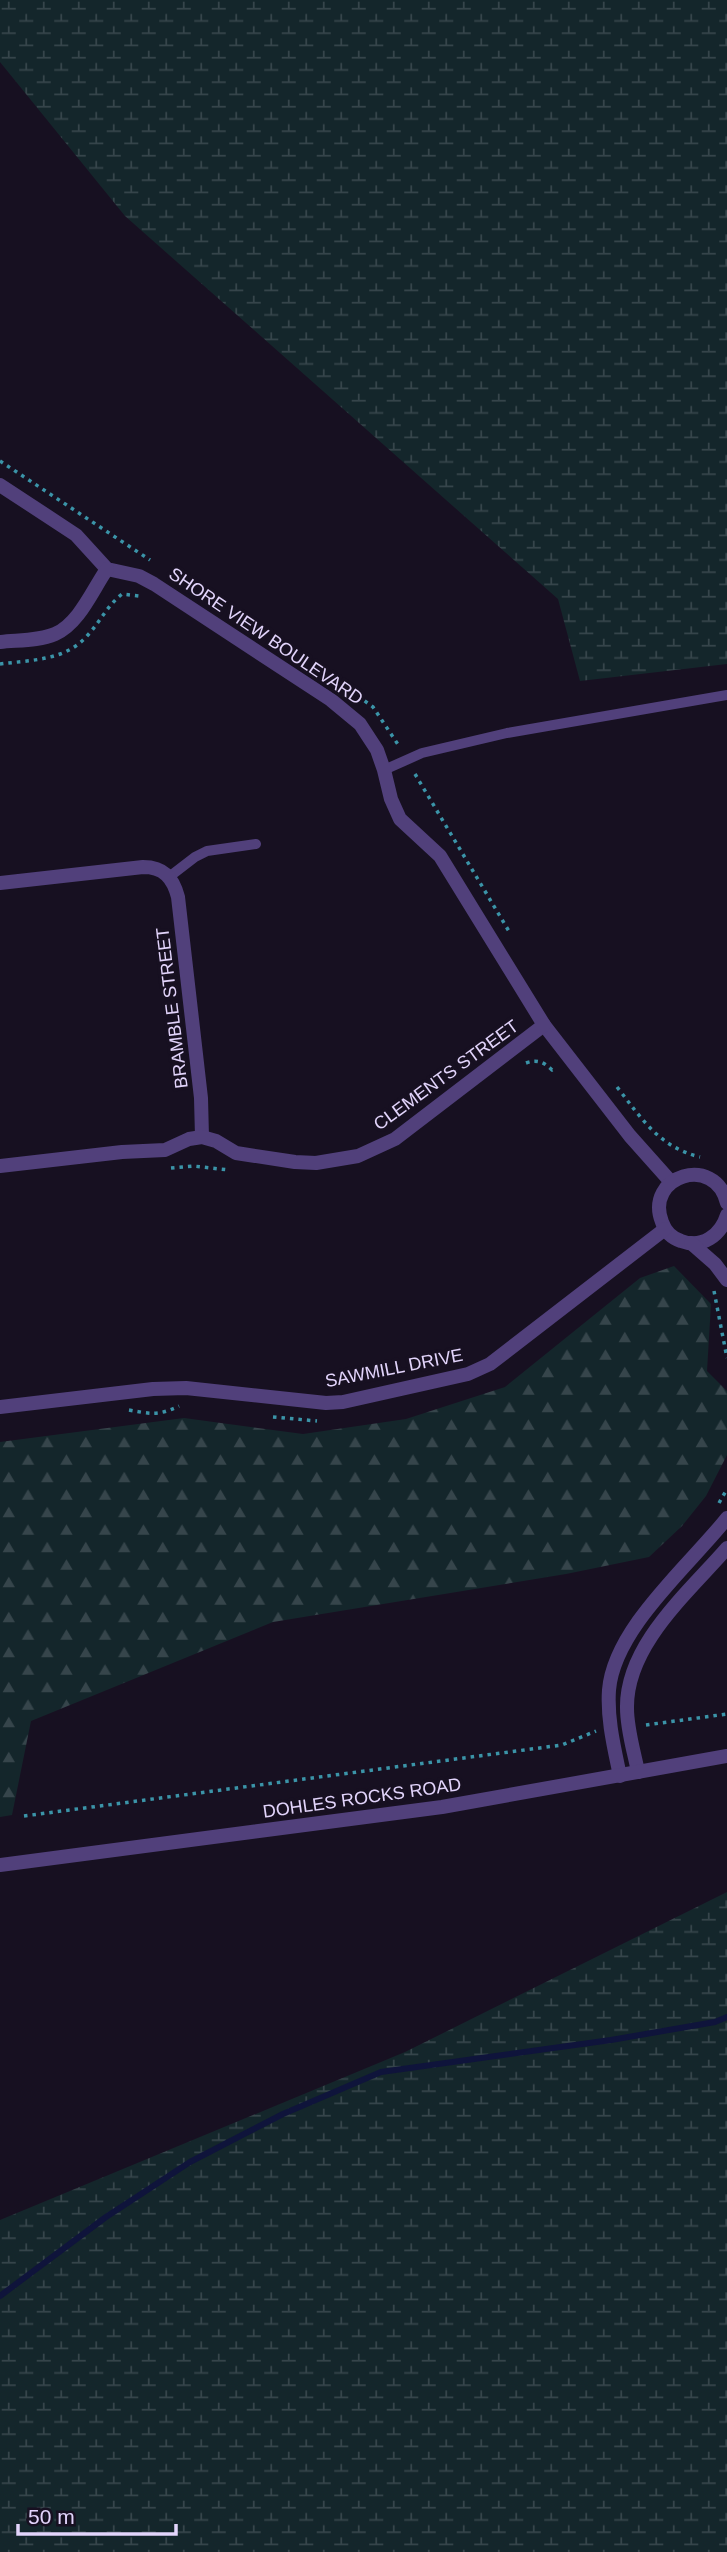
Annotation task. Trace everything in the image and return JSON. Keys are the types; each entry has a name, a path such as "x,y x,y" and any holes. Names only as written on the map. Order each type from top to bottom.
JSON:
{"street":[{"path":"0,485 76,535 107,569 72,621 62,630 48,636 0,642"},
{"name":"SHORE VIEW BOULEVARD","path":"107,569 139,576 155,584 331,700 369,735 400,819 440,856 544,1025 630,1136 671,1182"},
{"path":"0,883 143,867 160,869 169,877"},
{"name":"BRAMBLE STREET","path":"169,877 178,897 201,1098 202,1137"},
{"name":"CLEMENTS STREET","path":"202,1137 241,1154 295,1162 316,1163 358,1156 403,1134 544,1025"},
{"path":"0,1166 122,1152 165,1150 189,1139 202,1137"},
{"path":"727,1203 720,1187 702,1175 691,1174 671,1182 660,1199 660,1219 665,1228 672,1236 691,1243 715,1264 727,1280"},
{"path":"691,1243 709,1240 725,1226"},
{"name":"SAWMILL DRIVE","path":"0,1407 186,1388 327,1403 343,1402 468,1374 502,1357 665,1228"},
{"path":"620,1776 608,1709 609,1687 619,1653 639,1620 727,1518"},
{"path":"638,1772 627,1709 635,1662 652,1634 727,1548"},
{"name":"DOHLES ROCKS ROAD","path":"0,1865 442,1807 727,1756"}],"lane":[{"path":"384,770 422,753 507,733 727,695"},
{"path":"169,877 207,850 256,844"}],"path":[{"path":"0,461 150,560"},
{"path":"615,1085 664,1142 681,1151 708,1158"},
{"path":"710,1284 719,1307 727,1358"},
{"path":"126,1410 158,1414 184,1405"},
{"path":"270,1417 312,1422 324,1420"},
{"path":"638,1726 727,1714"},
{"path":"645,1716 646,1725"},
{"path":"24,1816 562,1745 602,1731"}],"green space":[{"path":"0,0 727,0 727,664 580,681 558,599 125,216 0,62"},
{"path":"674,1266 711,1304 707,1371 727,1391 727,1455 706,1496 682,1526 649,1557 566,1574 273,1622 31,1721 12,1815 0,1817 0,1442 184,1418 303,1434 406,1419 505,1387 640,1278"},
{"path":"727,1892 727,2552 0,2552 0,2220 405,2052"}],"waterway":[{"path":"0,2296 106,2217 190,2162 283,2114 381,2072 611,2040 715,2022 727,2017"}]}
